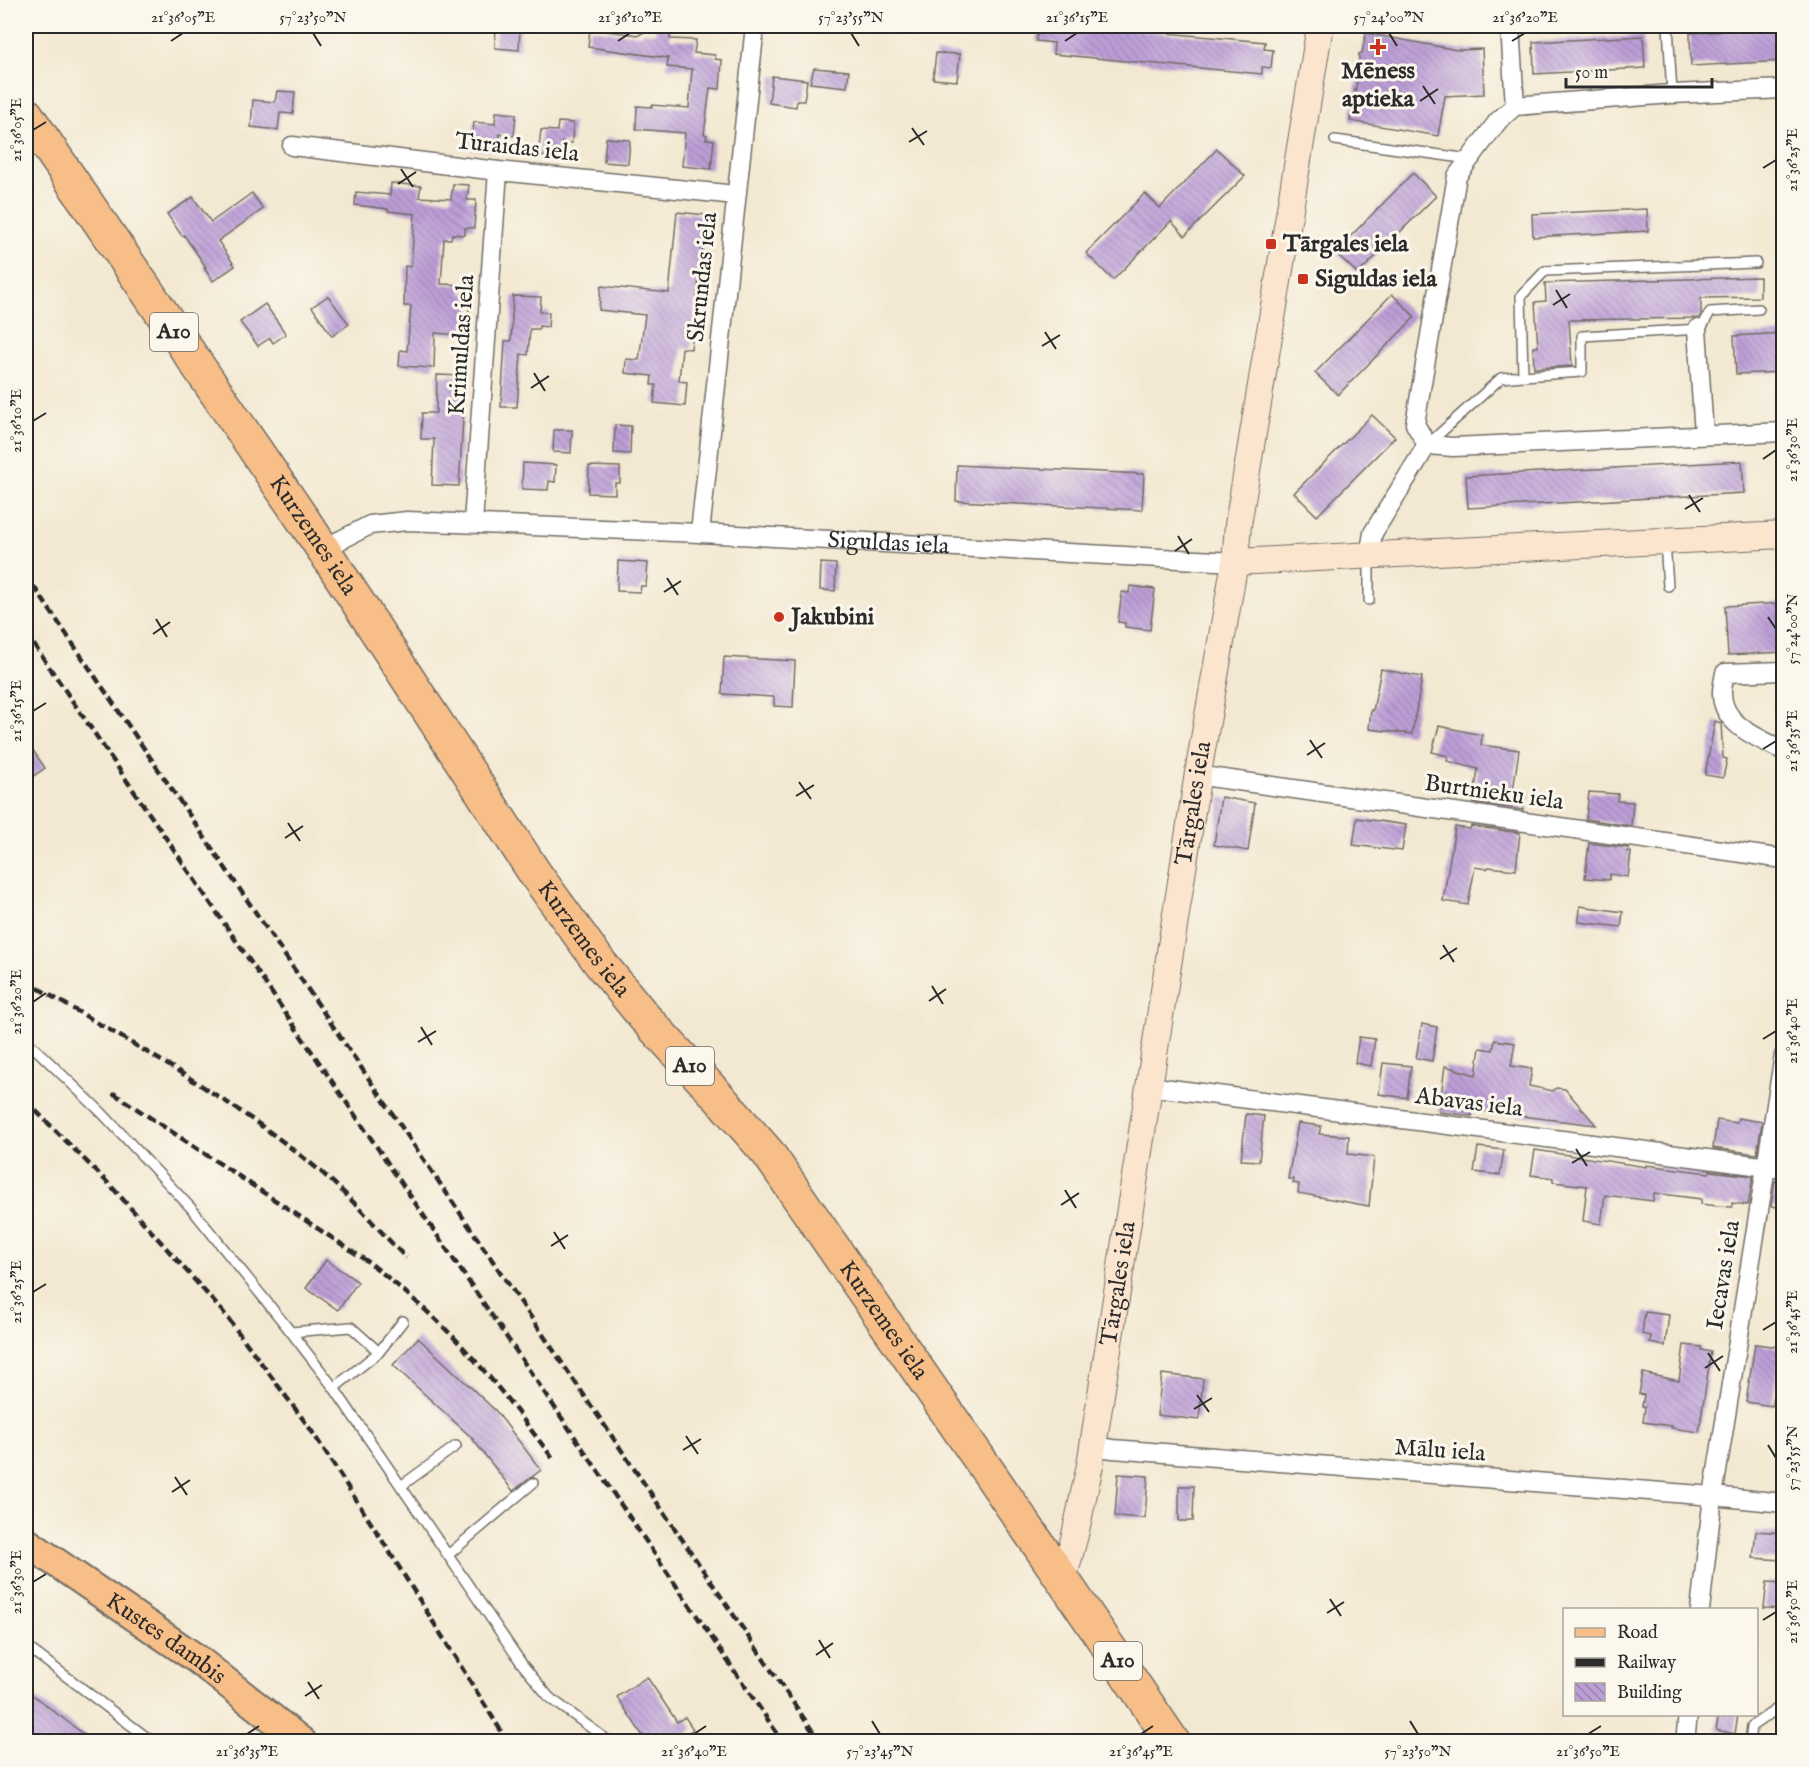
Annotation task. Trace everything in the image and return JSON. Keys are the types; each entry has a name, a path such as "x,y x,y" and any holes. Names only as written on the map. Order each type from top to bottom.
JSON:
{"highway":[{"name":"Kurzemes iela","path":"26,114 323,549 536,875 600,963 645,1018 717,1094 768,1153 1173,1742"}],"main road":[{"name":"Kustes dambis","path":"26,1542 197,1659 302,1742"}],"street":[{"name":"Skrundas iela","path":"700,533 755,26"},
{"name":"Tārgales iela","path":"1063,1580 1075,1535 1093,1446 1198,773 1235,562 1238,525 1320,26"},
{"path":"1510,26 1515,106"},
{"path":"1427,445 1414,424 1456,176 1498,121 1515,106 1784,88"},
{"name":"Turaidas iela","path":"292,146 498,171 736,195"},
{"name":"Krimuldas iela","path":"473,523 498,171"},
{"path":"1697,329 1704,435"},
{"path":"1427,445 1453,447 1784,432"},
{"path":"1369,556 1373,533 1427,445"},
{"name":"Siguldas iela","path":"323,549 370,525 407,520 700,533 1235,562 1784,535"},
{"path":"1784,671 1725,673 1722,694 1726,713 1739,726 1784,751"},
{"name":"Burtnieku iela","path":"1198,773 1210,777 1784,859"},
{"name":"Iecavas iela","path":"1700,1608 1713,1496 1775,1168 1784,1056"},
{"name":"Abavas iela","path":"1148,1086 1775,1168"},
{"name":"Mālu iela","path":"1093,1446 1784,1503"},
{"path":"1685,1742 1688,1716"}],"lane":[{"path":"1668,26 1672,94"},
{"path":"1335,140 1469,159"},
{"path":"1523,376 1521,296 1545,271 1756,263"},
{"path":"1427,445 1501,378 1582,372 1582,336 1701,329 1710,312 1759,309"},
{"path":"1665,540 1668,586"},
{"path":"1369,556 1369,600"},
{"path":"26,1040 102,1113 191,1208 334,1388 522,1664 549,1697 610,1742"},
{"path":"334,1388 379,1352 403,1321"},
{"path":"291,1332 351,1327 379,1352"},
{"path":"401,1486 456,1446"},
{"path":"448,1555 532,1483"},
{"path":"26,1646 153,1742"},
{"path":"1750,1742 1752,1726 1784,1704"}],"building":[{"path":"496,26 520,26 519,50 495,48"},
{"path":"656,26 671,26 670,39 696,40 694,53 715,55 715,59 722,60 720,89 710,88 704,134 707,135 706,139 714,140 711,169 682,166 685,133 636,129 637,106 689,108 692,69 667,67 668,58 588,47 590,29 639,35 644,32 655,33"},
{"path":"1038,26 1089,26 1265,42 1264,49 1273,50 1271,68 1262,67 1262,74 1053,54 1054,43 1036,41"},
{"path":"1784,28 1784,61 1691,66 1690,33"},
{"path":"1366,33 1457,50 1482,49 1484,94 1445,96 1438,136 1350,121 1359,70 1359,54 1362,53"},
{"path":"1643,36 1645,68 1534,74 1533,42"},
{"path":"936,53 960,54 957,81 933,79"},
{"path":"814,68 849,71 847,87 810,83"},
{"path":"772,76 807,80 804,101 797,101 796,107 769,103"},
{"path":"277,91 295,92 293,114 280,113 278,130 251,127 253,100 275,102"},
{"path":"496,112 516,114 514,136 500,134 499,152 471,149 474,122 495,124"},
{"path":"558,122 573,123 572,143 562,142 560,158 538,156 541,130 557,131"},
{"path":"606,138 630,140 628,164 604,162"},
{"path":"1217,149 1245,176 1185,236 1171,221 1113,280 1086,253 1145,193 1160,208"},
{"path":"1413,173 1436,196 1358,274 1335,252"},
{"path":"391,183 421,186 419,197 451,199 453,184 469,185 467,200 476,200 474,228 465,228 465,235 452,234 451,239 444,239 441,284 463,285 462,294 470,294 468,327 462,326 461,335 435,333 434,368 399,366 400,350 407,351 411,306 404,306 405,266 411,267 415,214 355,205 356,192 390,195"},
{"path":"252,193 263,209 218,241 235,266 213,281 204,268 206,267 167,214 193,197 211,222"},
{"path":"1647,209 1648,231 1533,237 1532,214"},
{"path":"677,212 706,215 691,349 682,348 679,381 687,382 685,406 654,403 656,385 651,385 652,376 625,373 626,359 639,360 645,315 599,310 601,286 669,293"},
{"path":"1760,277 1760,297 1701,298 1699,318 1569,320 1572,366 1534,368 1533,347 1538,347 1535,302 1546,301 1545,283"},
{"path":"1392,294 1415,317 1338,395 1315,373"},
{"path":"328,296 349,324 332,336 312,307"},
{"path":"513,296 541,297 540,312 549,312 548,327 539,326 539,329 530,329 528,355 521,354 517,407 501,407 505,341 511,341"},
{"path":"265,304 286,334 273,343 270,338 258,346 240,322"},
{"path":"1784,333 1784,372 1736,374 1734,336"},
{"path":"437,375 462,376 462,385 465,385 459,486 432,485 434,439 421,439 422,413 436,413"},
{"path":"1372,415 1395,437 1317,516 1294,493"},
{"path":"615,425 631,426 630,454 614,453"},
{"path":"554,430 572,430 571,453 553,452"},
{"path":"1742,461 1744,493 1468,508 1466,476"},
{"path":"523,463 556,465 555,482 549,481 548,490 522,489"},
{"path":"957,465 1144,474 1142,510 956,501"},
{"path":"589,466 620,467 620,483 615,483 615,494 588,493"},
{"path":"618,561 648,563 646,586 641,586 640,592 617,591"},
{"path":"821,563 836,564 835,591 820,590"},
{"path":"1130,586 1155,589 1150,630 1125,627 1125,623 1118,622 1122,592 1129,593"},
{"path":"1784,603 1784,652 1728,655 1725,606"},
{"path":"724,657 795,661 793,707 774,706 774,697 722,694"},
{"path":"1381,669 1422,677 1412,734 1369,729"},
{"path":"1715,721 1721,723 1723,758 1727,759 1723,778 1705,775"},
{"path":"1439,726 1482,735 1481,745 1519,750 1513,791 1526,793 1523,810 1473,803 1478,769 1447,761 1448,756 1432,752"},
{"path":"26,740 45,768 26,781"},
{"path":"1589,792 1618,794 1617,801 1633,802 1631,826 1586,819"},
{"path":"1221,797 1255,803 1248,851 1214,845"},
{"path":"1357,818 1406,825 1402,851 1353,845"},
{"path":"1471,826 1520,833 1516,870 1475,867 1468,905 1443,901 1455,827 1470,829"},
{"path":"1589,843 1629,848 1628,852 1631,852 1628,877 1610,874 1609,880 1585,878"},
{"path":"1580,906 1623,912 1621,927 1579,922"},
{"path":"1422,1024 1437,1027 1432,1061 1416,1058"},
{"path":"1359,1037 1375,1039 1371,1066 1355,1063"},
{"path":"1495,1040 1515,1043 1511,1066 1532,1069 1529,1086 1553,1091 1556,1088 1565,1089 1596,1125 1472,1110 1472,1116 1439,1112 1445,1066 1476,1075 1480,1048 1493,1050"},
{"path":"1383,1063 1411,1066 1407,1098 1379,1094"},
{"path":"1246,1114 1264,1116 1259,1161 1241,1160"},
{"path":"1738,1118 1762,1122 1757,1154 1713,1148 1717,1120 1737,1123"},
{"path":"1298,1123 1321,1126 1319,1134 1349,1136 1348,1154 1374,1157 1369,1206 1298,1193 1299,1184 1293,1183 1294,1179 1288,1179"},
{"path":"1478,1147 1504,1150 1500,1175 1474,1172"},
{"path":"1535,1150 1646,1167 1646,1165 1753,1176 1748,1205 1732,1203 1732,1207 1701,1204 1701,1199 1654,1193 1653,1201 1605,1195 1601,1224 1583,1221 1587,1186 1553,1182 1553,1178 1531,1175"},
{"path":"1775,1181 1784,1182 1784,1208 1771,1206"},
{"path":"326,1260 358,1282 338,1310 306,1288"},
{"path":"1645,1312 1669,1315 1665,1346 1650,1343 1651,1336 1642,1334"},
{"path":"418,1338 496,1411 541,1470 513,1491 471,1437 393,1365"},
{"path":"1755,1344 1781,1347 1772,1406 1746,1402"},
{"path":"1684,1345 1701,1347 1701,1350 1711,1352 1699,1432 1643,1422 1644,1395 1639,1394 1643,1373 1679,1381"},
{"path":"1162,1374 1203,1379 1199,1420 1157,1415"},
{"path":"1118,1474 1148,1476 1145,1518 1115,1516"},
{"path":"1179,1486 1194,1486 1193,1521 1179,1521"},
{"path":"1756,1531 1783,1533 1781,1560 1753,1558"},
{"path":"1767,1582 1784,1583 1784,1609 1764,1608"},
{"path":"647,1677 677,1722 685,1717 693,1729 686,1734 691,1742 647,1742 617,1697"},
{"path":"26,1690 94,1742 26,1742"},
{"path":"1719,1716 1738,1716 1735,1734 1716,1730"}],"railway":[{"path":"26,575 820,1742"},
{"path":"26,633 783,1742"},
{"path":"26,981 214,1093 286,1144 343,1191 406,1258"},
{"path":"113,1093 370,1263 397,1285 460,1343 554,1460"},
{"path":"26,1101 111,1186 224,1313 311,1430 508,1742"}],"place":[{"name":"Mēness aptieka","path":"1378,47"},
{"name":"Tārgales iela","path":"1271,244"},
{"name":"Siguldas iela","path":"1303,279"},
{"name":"Jakubini","path":"779,617"}]}
